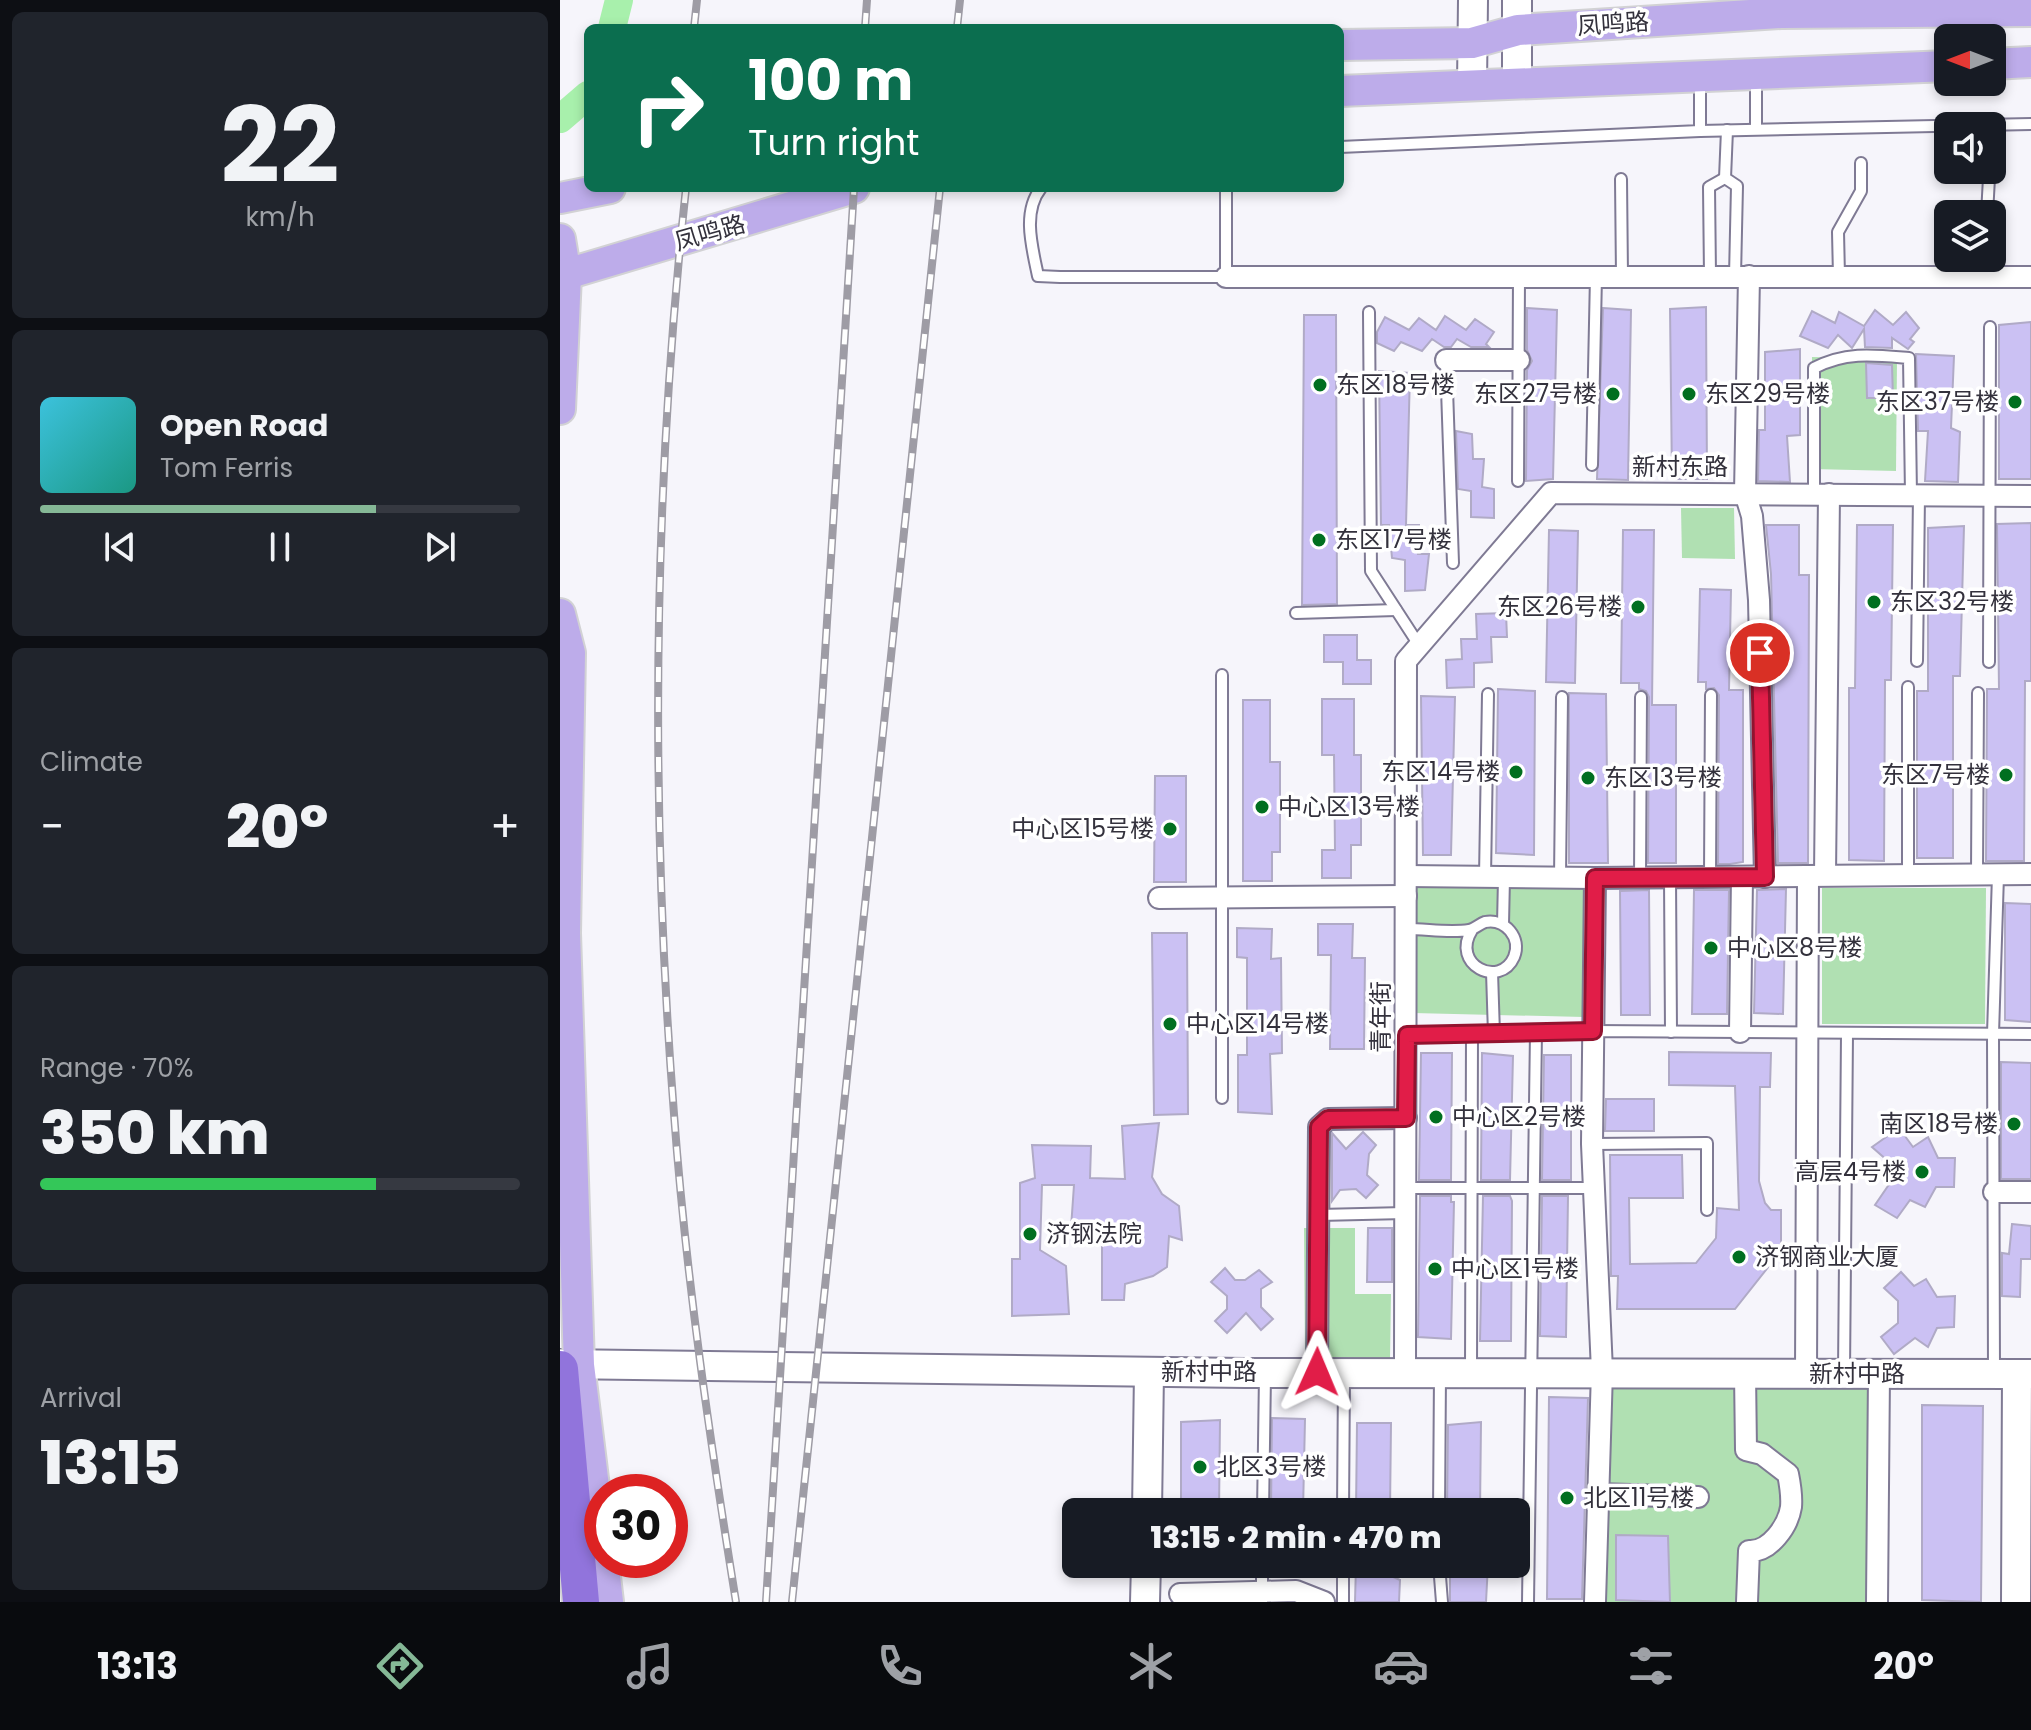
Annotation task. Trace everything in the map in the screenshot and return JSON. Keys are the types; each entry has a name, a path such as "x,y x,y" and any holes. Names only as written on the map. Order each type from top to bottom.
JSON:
{"highway":[{"path":"566,1366 581,1602"},
{"path":"560,1567 566,1602"}],"main road":[{"name":"凤鸣路","path":"1344,45 1472,43 1518,30 1900,6 2031,11"},
{"path":"2006,63 2031,62"},
{"path":"1344,91 1934,67"},
{"path":"560,198 590,192"},
{"name":"凤鸣路","path":"563,276 841,192"},
{"path":"560,239 563,276 560,409"},
{"path":"560,614 570,653 565,933 566,1366 587,1474"},
{"path":"560,1464 581,1602"},
{"path":"605,1578 608,1602"}],"street":[{"path":"1472,85 1473,0"},
{"path":"1517,0 1517,83"},
{"path":"1226,277 1839,276 1934,270"},
{"path":"2006,272 2031,277"},
{"path":"1742,276 1745,493 1752,516 1759,600 1765,877"},
{"path":"1446,360 1519,360"},
{"name":"新村东路","path":"1413,653 1551,493 2031,496"},
{"path":"1806,1374 1809,1032 1817,876 1822,494"},
{"name":"青年街","path":"1405,1373 1406,886 1413,653"},
{"path":"1159,898 1224,898 1495,877 2031,874"},
{"path":"1740,1032 1742,877"},
{"path":"1595,878 1592,1144 1602,1371 1595,1602"},
{"path":"1331,1372 1319,1215 1319,1127 1328,1119 1406,1118"},
{"path":"1994,1192 2031,1192"},
{"name":"新村中路","path":"566,1366 1149,1372 2014,1374"},
{"path":"1147,1498 1149,1372"},
{"path":"1745,1373 1746,1450 1762,1454 1788,1474 1791,1506 1786,1524 1776,1538 1764,1547 1749,1551 1747,1602"},
{"path":"1877,1602 1879,1374"},
{"path":"2014,1374 2016,1602"},
{"path":"1598,1494 1698,1497"},
{"path":"1145,1602 1146,1578"},
{"path":"1180,1594 1262,1597 1296,1591 1324,1602"}],"lane":[{"path":"1700,75 1700,131"},
{"path":"1756,75 1756,129"},
{"path":"1344,147 1756,129 2031,124"},
{"path":"1725,178 1727,130"},
{"path":"1839,276 1838,232 1861,191 1861,163"},
{"path":"1710,275 1709,187 1725,178"},
{"path":"1725,178 1737,186 1742,276"},
{"path":"1621,179 1622,276"},
{"path":"1038,192 1032,200 1030,239 1038,276 1226,277 1226,192"},
{"path":"1518,481 1519,276"},
{"path":"1592,465 1596,276"},
{"path":"1369,312 1371,571 1396,610 1413,653"},
{"path":"1989,662 1990,327"},
{"path":"1822,494 1814,368 1831,359 1863,354 1909,358 1917,661"},
{"path":"1446,360 1453,563"},
{"path":"1296,613 1396,610"},
{"path":"1222,675 1222,1098"},
{"path":"1908,687 1908,875"},
{"path":"1977,875 1978,693"},
{"path":"1472,930 1466,946 1467,954 1476,967 1492,972 1507,966 1516,953 1514,936 1503,924 1495,877 1488,694"},
{"path":"1710,877 1711,695"},
{"path":"1560,878 1562,697"},
{"path":"1640,878 1641,697"},
{"path":"1998,875 1993,1034 1994,1192 2014,1374"},
{"path":"1670,878 1671,1032"},
{"path":"1407,929 1472,930 1486,922 1503,924"},
{"path":"1492,972 1494,1034"},
{"path":"1407,1035 1593,1031 2031,1034"},
{"path":"1528,1602 1536,1032"},
{"path":"1471,1372 1472,1034"},
{"path":"1844,1374 1847,1034"},
{"path":"1592,1144 1707,1143 1707,1210"},
{"path":"1405,1188 1593,1188"},
{"path":"1319,1215 1405,1213"},
{"path":"1263,1498 1265,1372"},
{"path":"1331,1372 1342,1498"},
{"path":"1439,1498 1440,1372"},
{"path":"1343,1578 1343,1602"},
{"path":"1440,1578 1442,1602"}],"green space":[{"path":"1812,357 1897,359 1896,471 1812,469"},
{"path":"1681,508 1734,508 1735,559 1682,558"},
{"path":"1416,880 1588,883 1584,1017 1413,1013"},
{"path":"1822,888 1986,888 1985,1024 1822,1024"},
{"path":"1304,1228 1355,1228 1355,1294 1391,1294 1390,1360 1305,1359"},
{"path":"1608,1387 1877,1388 1876,1602 1606,1602"}],"building":[{"name":"东区29号楼","path":"1706,307 1707,479 1672,479 1670,309"},
{"path":"1527,308 1557,310 1553,479 1526,481 1527,370 1532,361 1527,350"},
{"name":"东区27号楼","path":"1603,308 1631,310 1628,480 1597,479"},
{"path":"1875,310 1893,325 1906,312 1919,328 1910,339 1914,342 1908,349 1892,338 1892,348 1865,347 1864,329 1852,348 1838,335 1828,348 1800,336 1812,311 1835,323 1839,312 1864,326"},
{"path":"1304,315 1336,315 1337,604 1302,605"},
{"path":"1445,316 1466,330 1475,319 1494,332 1486,344 1489,347 1471,347 1457,339 1451,347 1444,347 1432,339 1422,351 1401,342 1394,351 1377,343 1377,332 1385,317 1409,330 1419,318 1436,330"},
{"name":"东区37号楼","path":"2031,322 2031,479 1999,479 1999,325"},
{"path":"1800,349 1800,435 1787,436 1790,482 1758,481 1759,430 1765,430 1765,352"},
{"path":"1916,354 1954,356 1951,428 1960,432 1958,482 1925,481 1928,431 1918,431"},
{"path":"1866,363 1892,365 1893,398 1867,398"},
{"path":"1379,371 1410,373 1406,525 1419,525 1418,554 1429,554 1425,590 1405,591 1405,560 1392,558 1389,525 1381,525"},
{"path":"1456,431 1472,434 1473,459 1484,459 1482,487 1494,489 1494,518 1471,517 1471,491 1458,489"},
{"path":"2031,523 2031,681 2025,681 2024,861 1986,861 1987,689 1999,689 1997,524"},
{"path":"1766,525 1799,525 1799,575 1809,575 1808,863 1778,863 1771,574"},
{"path":"1857,525 1893,525 1891,680 1885,680 1884,861 1849,860 1849,688 1855,688"},
{"path":"1964,526 1960,676 1953,676 1953,858 1917,858 1917,691 1928,691 1928,528"},
{"path":"1549,530 1578,531 1575,683 1546,682"},
{"path":"1623,530 1654,530 1652,705 1676,705 1676,863 1648,863 1649,697 1646,691 1639,689 1639,683 1621,683"},
{"path":"1700,589 1731,590 1729,690 1743,690 1743,862 1730,864 1718,864 1719,695 1714,688 1706,689 1706,682 1698,682"},
{"path":"1506,613 1507,637 1491,637 1492,662 1474,663 1474,687 1447,688 1446,660 1462,659 1461,639 1477,639 1476,614"},
{"path":"1324,635 1357,635 1357,660 1371,660 1371,684 1343,684 1343,662 1324,662"},
{"name":"东区14号楼","path":"1498,689 1535,691 1534,855 1496,853"},
{"name":"东区13号楼","path":"1569,693 1606,694 1608,863 1569,863"},
{"path":"1421,696 1455,697 1451,855 1423,855"},
{"path":"1322,699 1354,699 1354,755 1361,755 1361,845 1351,845 1351,878 1322,878 1322,850 1335,850 1334,755 1322,755"},
{"name":"中心区13号楼","path":"1243,700 1270,700 1270,762 1280,762 1280,852 1272,852 1272,881 1243,881"},
{"name":"中心区15号楼","path":"1155,776 1186,776 1186,882 1154,882"},
{"path":"1786,889 1783,1014 1754,1013 1757,890"},
{"path":"1649,890 1650,1015 1621,1015 1620,891"},
{"name":"中心区8号楼","path":"1694,890 1729,890 1727,1014 1692,1014"},
{"path":"2005,903 2031,904 2031,1022 2005,1020"},
{"path":"1318,924 1353,924 1352,958 1365,958 1364,1049 1330,1049 1331,955 1318,955"},
{"path":"1237,928 1272,929 1271,959 1281,958 1282,1053 1270,1054 1272,1114 1238,1112 1238,1055 1247,1055 1247,958 1237,957"},
{"name":"中心区14号楼","path":"1152,933 1187,933 1188,1114 1154,1115"},
{"path":"1669,1052 1771,1053 1770,1087 1760,1087 1759,1181 1765,1203 1771,1210 1781,1210 1781,1251 1735,1309 1617,1309 1618,1276 1611,1276 1610,1155 1682,1155 1683,1198 1629,1198 1630,1264 1696,1263 1716,1238 1717,1208 1739,1210 1735,1086 1669,1085"},
{"name":"中心区2号楼","path":"1421,1053 1452,1053 1451,1180 1419,1180"},
{"path":"1482,1053 1513,1056 1510,1180 1481,1180"},
{"path":"1544,1055 1571,1055 1571,1180 1542,1180"},
{"name":"南区18号楼","path":"2001,1062 2031,1063 2031,1179 2001,1179"},
{"path":"1606,1099 1654,1099 1654,1131 1605,1131"},
{"path":"1159,1123 1152,1177 1162,1194 1179,1206 1182,1240 1169,1236 1167,1267 1153,1276 1125,1284 1124,1300 1102,1300 1102,1240 1080,1240 1071,1228 1074,1185 1042,1185 1040,1250 1066,1266 1069,1314 1012,1316 1012,1259 1020,1259 1020,1183 1035,1178 1032,1145 1091,1146 1090,1178 1125,1179 1122,1126"},
{"name":"高层4号楼","path":"1899,1128 1913,1147 1928,1137 1938,1158 1955,1158 1954,1187 1936,1187 1925,1207 1910,1200 1897,1218 1875,1205 1890,1183 1889,1162 1872,1147"},
{"path":"1363,1132 1376,1145 1369,1154 1367,1175 1378,1185 1366,1198 1356,1189 1340,1190 1332,1201 1332,1133 1346,1149"},
{"name":"中心区1号楼","path":"1420,1196 1451,1196 1451,1202 1454,1202 1451,1339 1418,1337"},
{"path":"1483,1196 1510,1196 1512,1201 1511,1341 1480,1341"},
{"path":"1542,1196 1568,1196 1566,1337 1540,1336"},
{"path":"2012,1224 2031,1226 2031,1259 2021,1259 2020,1297 2002,1296 2002,1253 2009,1254"},
{"path":"1368,1228 1392,1228 1392,1282 1367,1282"},
{"path":"1225,1268 1235,1280 1245,1280 1259,1270 1272,1282 1261,1289 1261,1307 1273,1319 1261,1330 1246,1313 1227,1333 1215,1321 1227,1309 1227,1296 1211,1282"},
{"path":"1901,1272 1914,1286 1926,1279 1937,1297 1955,1296 1954,1327 1937,1328 1928,1347 1915,1338 1894,1354 1881,1337 1898,1323 1898,1301 1884,1288"},
{"name":"北区11号楼","path":"1549,1397 1588,1398 1582,1599 1547,1599"},
{"path":"1922,1405 1983,1406 1981,1602 1922,1600"},
{"path":"1272,1418 1305,1419 1303,1498 1271,1498"},
{"name":"北区3号楼","path":"1220,1420 1219,1498 1181,1498 1181,1422"},
{"path":"1481,1422 1480,1498 1447,1498 1448,1425"},
{"path":"1357,1423 1391,1423 1390,1498 1356,1498"},
{"path":"1616,1535 1668,1536 1670,1602 1616,1600"},
{"path":"1356,1578 1400,1580 1399,1602 1355,1602"},
{"path":"1450,1578 1487,1578 1486,1602 1450,1602"}],"waterway":[{"path":"613,24 619,0"},
{"path":"560,119 584,98"}],"railway":[{"path":"694,24 697,0"},
{"path":"865,24 867,0"},
{"path":"957,24 960,0"},
{"path":"686,192 675,303 661,535 661,883 666,999 685,1237 708,1420 736,1602"},
{"path":"766,1602 854,192"},
{"path":"792,1602 940,192"}],"place":[{"name":"东区18号楼","path":"1320,385"},
{"name":"东区27号楼","path":"1613,394"},
{"name":"东区29号楼","path":"1689,394"},
{"name":"东区37号楼","path":"2015,402"},
{"name":"东区17号楼","path":"1319,540"},
{"name":"东区32号楼","path":"1874,602"},
{"name":"东区26号楼","path":"1638,607"},
{"name":"东区14号楼","path":"1516,772"},
{"name":"东区7号楼","path":"2006,775"},
{"name":"东区13号楼","path":"1588,778"},
{"name":"中心区13号楼","path":"1262,807"},
{"name":"中心区15号楼","path":"1170,829"},
{"name":"中心区8号楼","path":"1711,948"},
{"name":"中心区14号楼","path":"1170,1024"},
{"name":"中心区2号楼","path":"1436,1117"},
{"name":"南区18号楼","path":"2014,1124"},
{"name":"高层4号楼","path":"1922,1172"},
{"name":"济钢法院","path":"1030,1234"},
{"name":"济钢商业大厦","path":"1739,1257"},
{"name":"中心区1号楼","path":"1435,1269"},
{"name":"北区3号楼","path":"1200,1467"},
{"name":"北区11号楼","path":"1567,1498"}],"route":[{"path":"1317,1372 1319,1127 1328,1119 1406,1118 1407,1035 1593,1031 1595,878 1765,877 1760,653"}]}
